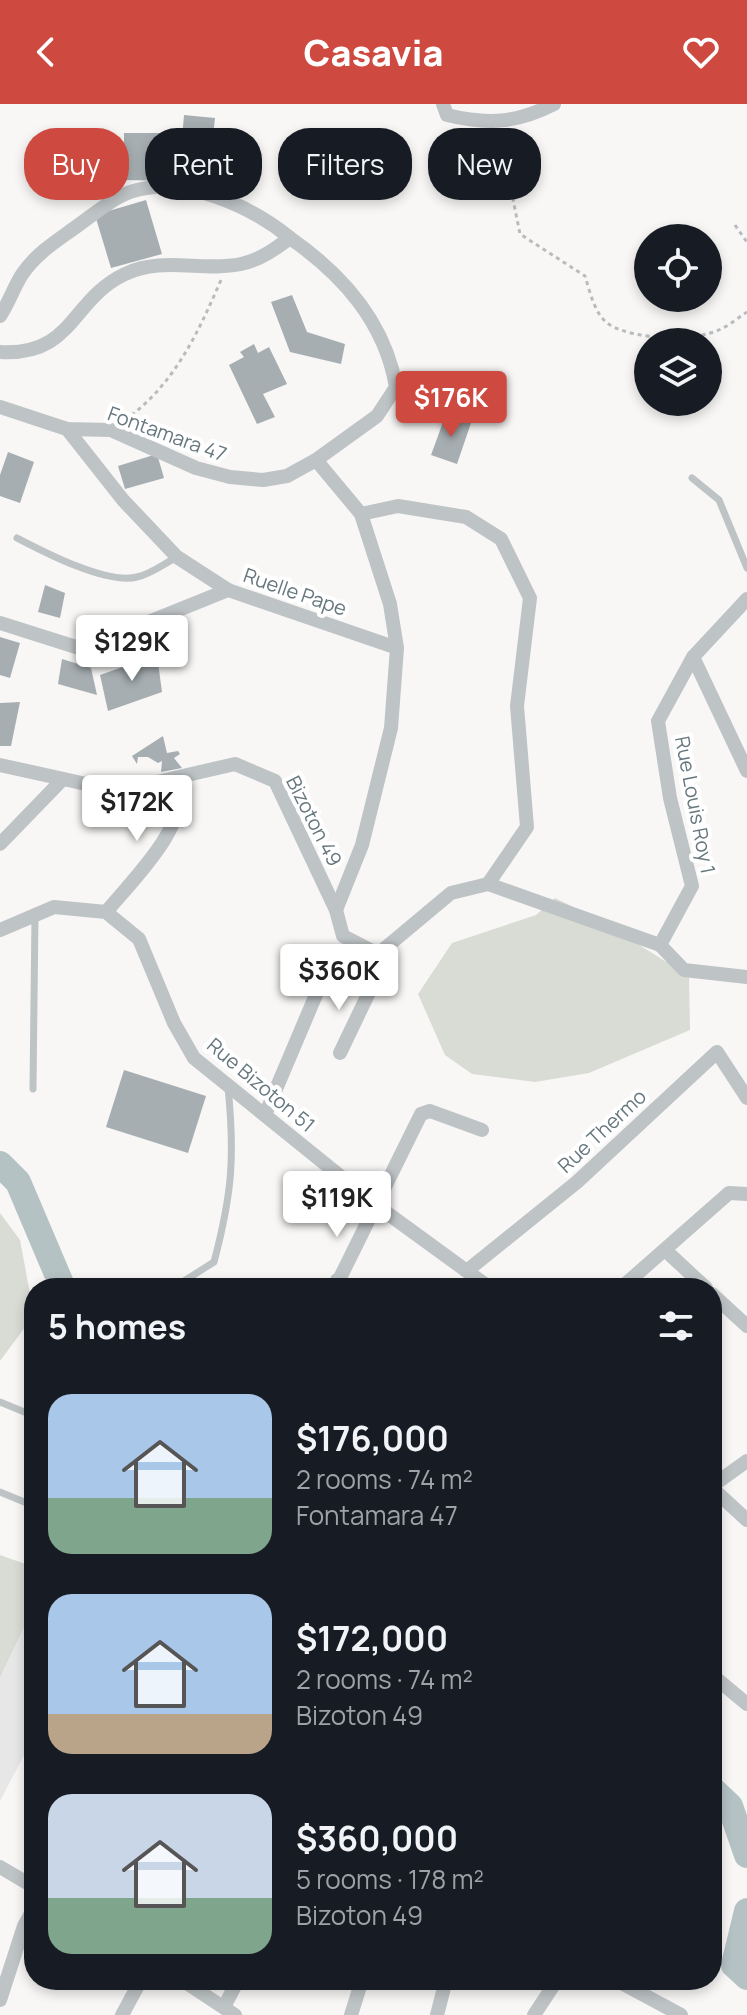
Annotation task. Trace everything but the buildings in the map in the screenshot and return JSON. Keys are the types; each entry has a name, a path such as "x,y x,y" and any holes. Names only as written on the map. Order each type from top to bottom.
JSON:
{"street":[{"path":"443,104 447,115 498,122 526,119 554,104"},
{"name":"Fontamara 47","path":"0,316 22,274 41,252 116,198 134,191 157,188 217,198 268,220 340,277 379,330 392,361 396,387 377,416 316,460 287,476 263,480 230,477 196,468 111,430 67,429 0,407"},
{"path":"0,352 39,351 105,285 139,268 227,266 264,256 290,238"},
{"path":"67,429 123,500 177,557 228,590"},
{"path":"316,460 361,514 390,604 397,648 391,728 362,845 336,910"},
{"path":"361,514 398,506 466,517 501,539 530,598 517,706 527,827 488,884"},
{"name":"Ruelle Pape","path":"0,623 76,647 89,646 228,590 397,648"},
{"name":"Rue Louis Roy 1","path":"660,945 692,886 670,798 658,721 693,657 747,599"},
{"path":"693,657 747,771"},
{"name":"Bizoton 49","path":"0,765 118,791 235,764 275,781 336,910 343,936 373,960"},
{"path":"0,930 54,907 106,912 178,817 184,797 183,777"},
{"path":"0,844 62,780"},
{"path":"265,1115 321,983 373,960 451,893 488,884 660,945 684,970 747,977"},
{"name":"Rue Bizoton 51","path":"106,912 139,939 174,1023 194,1058 376,1205 477,1278"},
{"path":"340,1053 374,982 373,960"},
{"name":"Rue Thermo","path":"468,1270 577,1182 717,1052 747,1098"},
{"path":"339,1278 425,1111 482,1130"},
{"path":"633,1278 729,1193 747,1194"},
{"path":"665,1250 695,1278"},
{"path":"722,1303 747,1326"},
{"path":"722,1480 747,1461"},
{"path":"722,1496 747,1520"},
{"path":"722,1683 747,1704"},
{"path":"0,1867 24,1881"},
{"path":"0,2000 24,1926"},
{"path":"122,2015 136,1990"},
{"path":"197,1990 230,2011 235,1990"},
{"path":"351,2015 359,1990"},
{"path":"437,2015 443,1990"},
{"path":"534,2015 550,1990"},
{"path":"635,1990 681,2015"}],"lane":[{"path":"692,478 719,500 747,568"},
{"path":"17,538 60,560 117,577 136,578 177,557"},
{"path":"33,1089 35,916"},
{"path":"189,1278 214,1262 231,1199 233,1139 228,1085"},
{"path":"0,1402 24,1412"},
{"path":"0,1492 24,1502"}],"path":[{"path":"498,122 520,234 585,276 593,301 609,324 632,332 674,338 719,330 747,312"},
{"path":"735,225 747,242"},
{"path":"111,430 147,404 177,371 227,266"}],"shaded area":[{"path":"555,898 596,918 689,976 690,1030 589,1073 535,1082 472,1074 445,1055 418,994 452,943 536,915"},
{"path":"0,1213 20,1240 27,1278 24,1278 24,1329 0,1361"},
{"path":"0,1555 24,1563 24,1627 0,1677"},
{"path":"0,1570 24,1581 24,1755 0,1801"}],"waterway":[{"path":"0,1164 18,1182 59,1278"},
{"path":"722,1798 730,1806 747,1855"},
{"path":"747,1911 734,1965 747,1977"}]}
